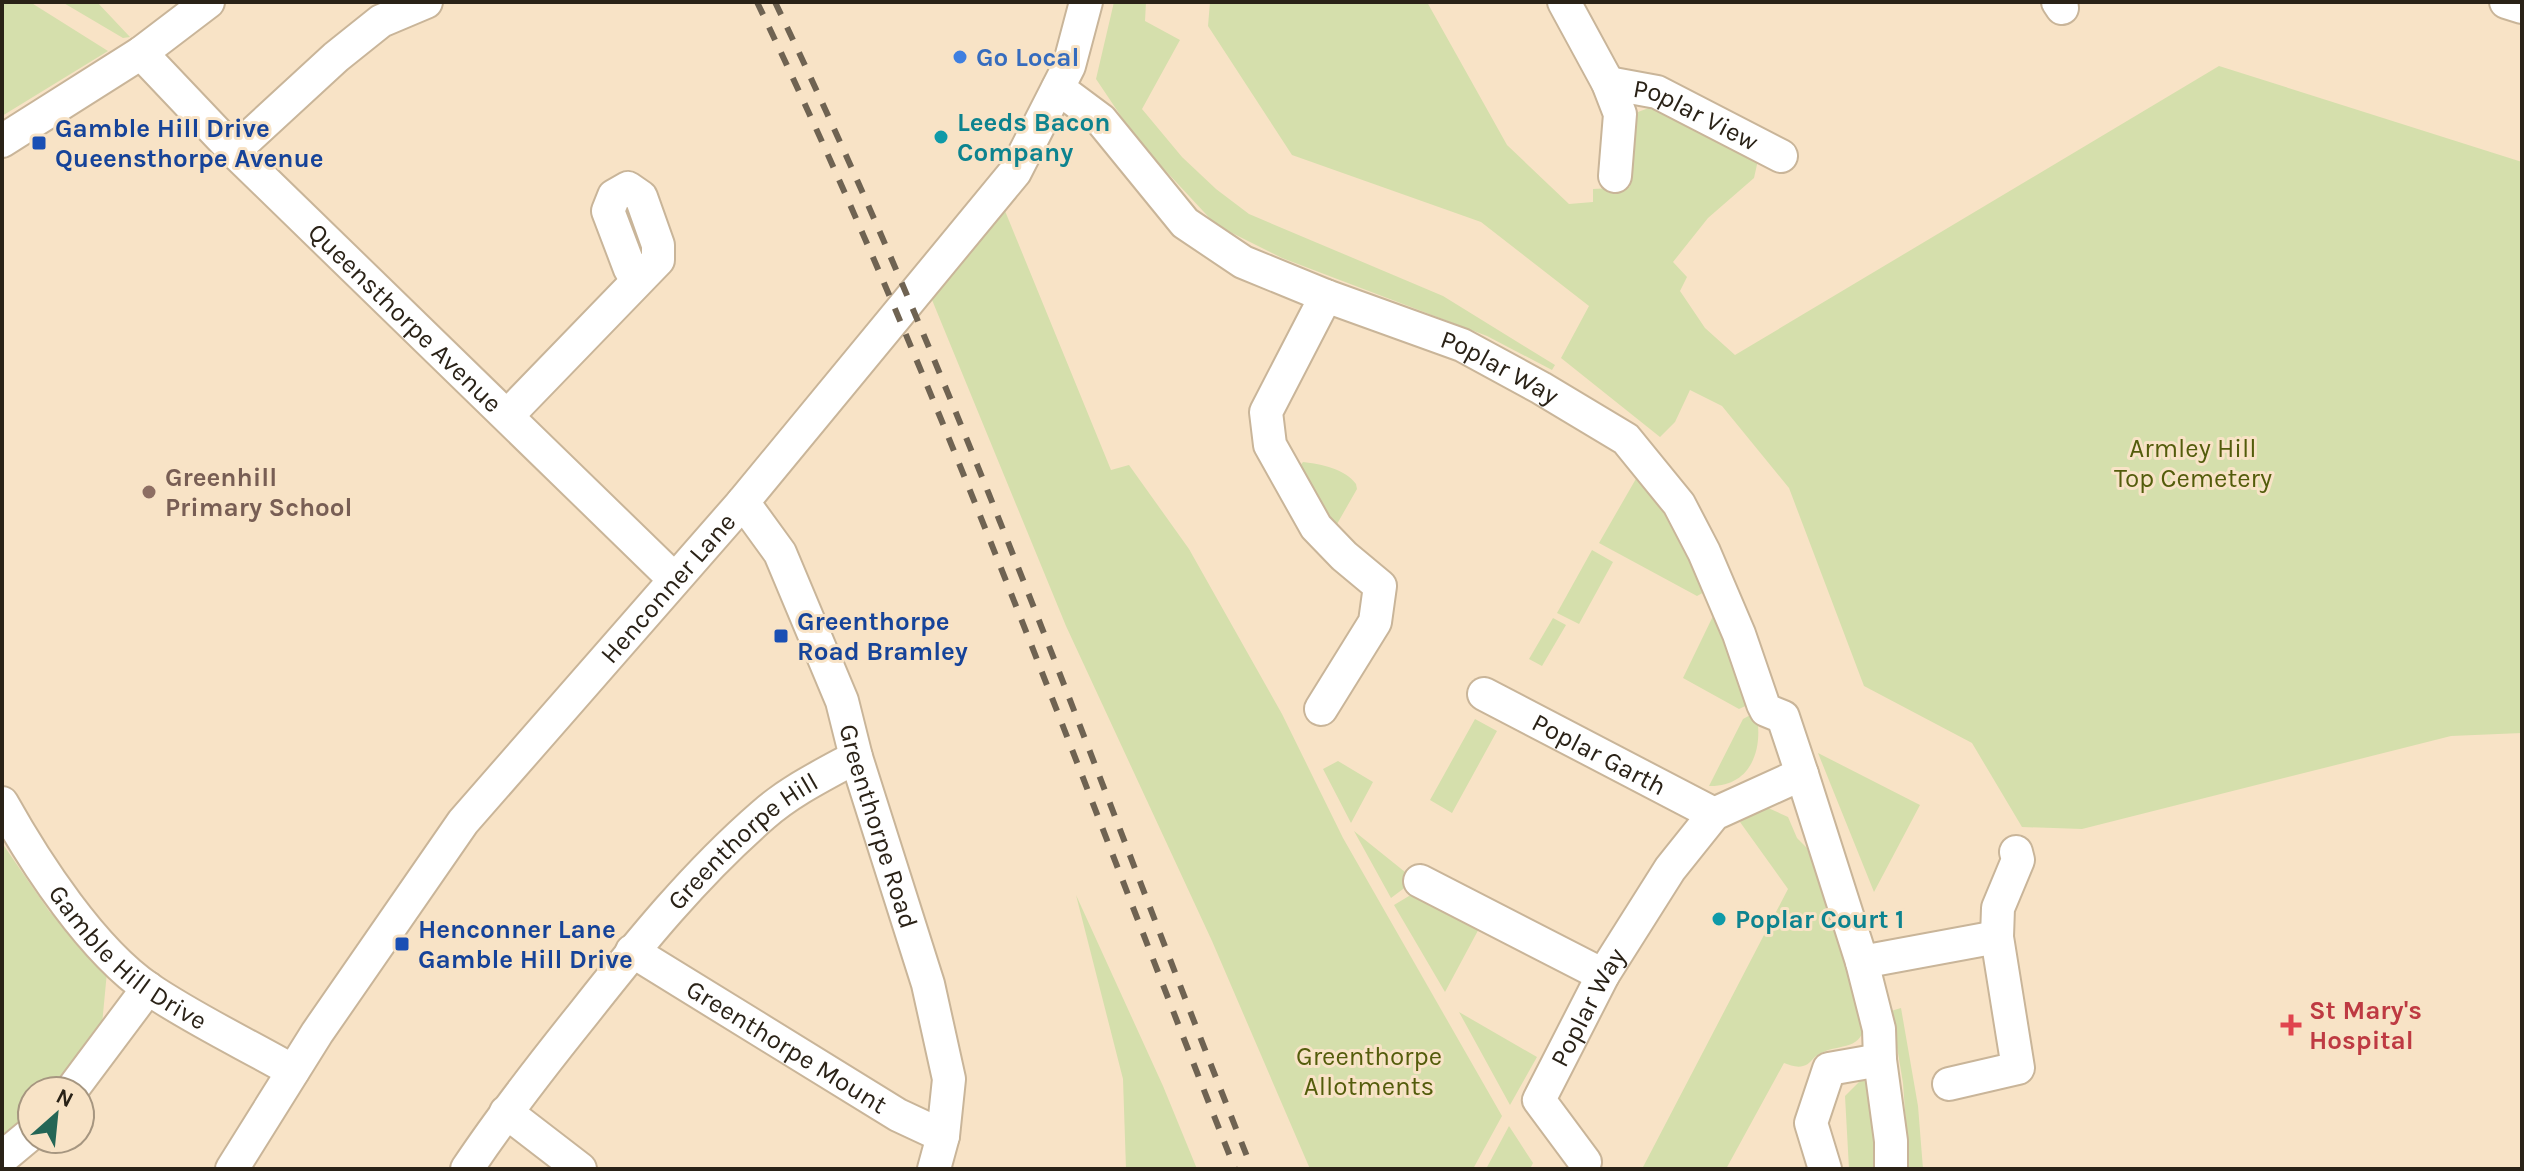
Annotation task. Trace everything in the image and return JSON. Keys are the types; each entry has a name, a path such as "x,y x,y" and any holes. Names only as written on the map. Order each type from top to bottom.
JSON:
{"street":[{"path":"2,141 141,53 208,2"},
{"path":"234,151 336,57 381,21 426,2"},
{"name":"Henconner Lane","path":"232,1169 293,1071 463,822 743,502 1015,172 1069,66 1086,2"},
{"path":"1564,2 1608,83 1620,114 1615,176"},
{"path":"2506,2 2522,7"},
{"name":"Queensthorpe Avenue","path":"141,53 234,151 674,579"},
{"name":"Poplar View","path":"1608,83 1657,92 1781,156"},
{"name":"Poplar Way","path":"1058,88 1101,120 1185,223 1243,262 1462,345 1541,388 1626,439 1679,504 1704,552 1739,634 1763,704 1766,710 1783,717 1853,942 1862,962 1879,1029 1891,1169"},
{"path":"508,415 639,276"},
{"path":"1321,709 1375,622 1380,586 1316,527 1270,445 1266,412 1326,296"},
{"name":"Greenthorpe Road","path":"743,502 780,553 842,701 856,757 928,984 949,1079 943,1136 934,1169"},
{"name":"Poplar Garth","path":"1484,694 1714,814"},
{"name":"Greenthorpe Hill","path":"467,1169 506,1112 632,951 683,894 764,813 856,757"},
{"name":"Poplar Way","path":"1585,1162 1539,1100 1603,975 1670,869 1714,814 1802,774"},
{"name":"Gamble Hill Drive","path":"2,803 63,899 103,948 148,988 293,1071"},
{"path":"1949,1084 2018,1068 1997,937 1998,908 2018,860 2016,852"},
{"path":"1420,881 1603,975"},
{"path":"1862,962 1997,937"},
{"name":"Greenthorpe Mount","path":"632,951 898,1115 943,1136"},
{"path":"83,1075 148,988"},
{"path":"1825,1169 1811,1123 1829,1069 1880,1060"},
{"path":"506,1112 580,1169"}],"green space":[{"path":"2,2 30,2 108,51 2,116"},
{"path":"62,2 97,2 130,37 123,38"},
{"path":"1114,2 1146,2 1145,21 1180,40 1142,109 1182,157 1216,189 1249,214 1443,296 1555,365 1552,370 1487,336 1282,258 1216,225 1137,140 1096,79"},
{"name":"Armley Hill Top Cemetery","path":"1210,2 1427,2 1507,145 1569,204 1593,202 1593,189 1630,187 1630,127 1638,112 1654,106 1758,160 1754,178 1708,218 1673,262 1687,277 1680,291 1705,328 1735,355 2219,66 2522,162 2522,733 2451,736 2082,829 2022,827 1972,743 1864,686 1789,488 1722,406 1690,390 1675,422 1660,437 1561,358 1589,306 1481,222 1292,155 1208,26"},
{"name":"Greenthorpe Allotments","path":"1003,206 1111,470 1129,465 1189,549 1282,714 1343,838 1502,1116 1473,1169 1310,1169 1212,941 1066,626 930,295"},
{"path":"1303,462 1339,471 1356,484 1357,489 1337,524 1333,525 1300,466"},
{"path":"1637,477 1675,518 1708,590 1697,596 1599,543"},
{"path":"1592,550 1613,562 1579,624 1557,613"},
{"path":"1714,614 1752,703 1739,709 1683,678"},
{"path":"1553,618 1566,625 1542,666 1529,659"},
{"path":"1756,712 1758,739 1752,763 1736,780 1709,786 1743,719"},
{"path":"1475,719 1497,731 1452,813 1430,800"},
{"path":"1818,753 1920,805 1874,892"},
{"path":"1338,761 1373,782 1351,823 1323,769"},
{"path":"1766,807 1788,817 1797,838 1807,848 1849,962 1864,1026 1862,1034 1853,1043 1825,1051 1801,1067 1784,1063 1726,1169 1642,1169 1788,889 1740,822"},
{"path":"1354,831 1415,880 1391,898"},
{"path":"2,843 49,911 107,972 101,1035 70,1075 16,1075 16,1132 2,1140"},
{"path":"1419,890 1482,923 1445,992 1394,905"},
{"path":"1076,895 1163,1086 1197,1169 1126,1169 1123,1079"},
{"path":"1901,1008 1918,1106 1923,1169 1909,1169 1903,1083 1891,1011"},
{"path":"1459,1012 1537,1057 1510,1105"},
{"path":"1865,1076 1878,1085 1880,1169 1849,1169 1845,1096"},
{"path":"1509,1126 1533,1163 1530,1169 1486,1169"}],"railway":[{"path":"757,2 887,289 947,435 1235,1169"},
{"path":"775,2 905,289 965,435 1252,1169"}],"place":[{"name":"Go Local","path":"960,57"},
{"name":"Leeds Bacon Company","path":"941,137"},
{"name":"Gamble Hill Drive Queensthorpe Avenue","path":"39,143"},
{"name":"Greenhill Primary School","path":"149,492"},
{"name":"Greenthorpe Road Bramley","path":"781,636"},
{"name":"Poplar Court 1","path":"1719,919"},
{"name":"Henconner Lane Gamble Hill Drive","path":"402,944"},
{"name":"St Mary's Hospital","path":"2291,1025"}]}
